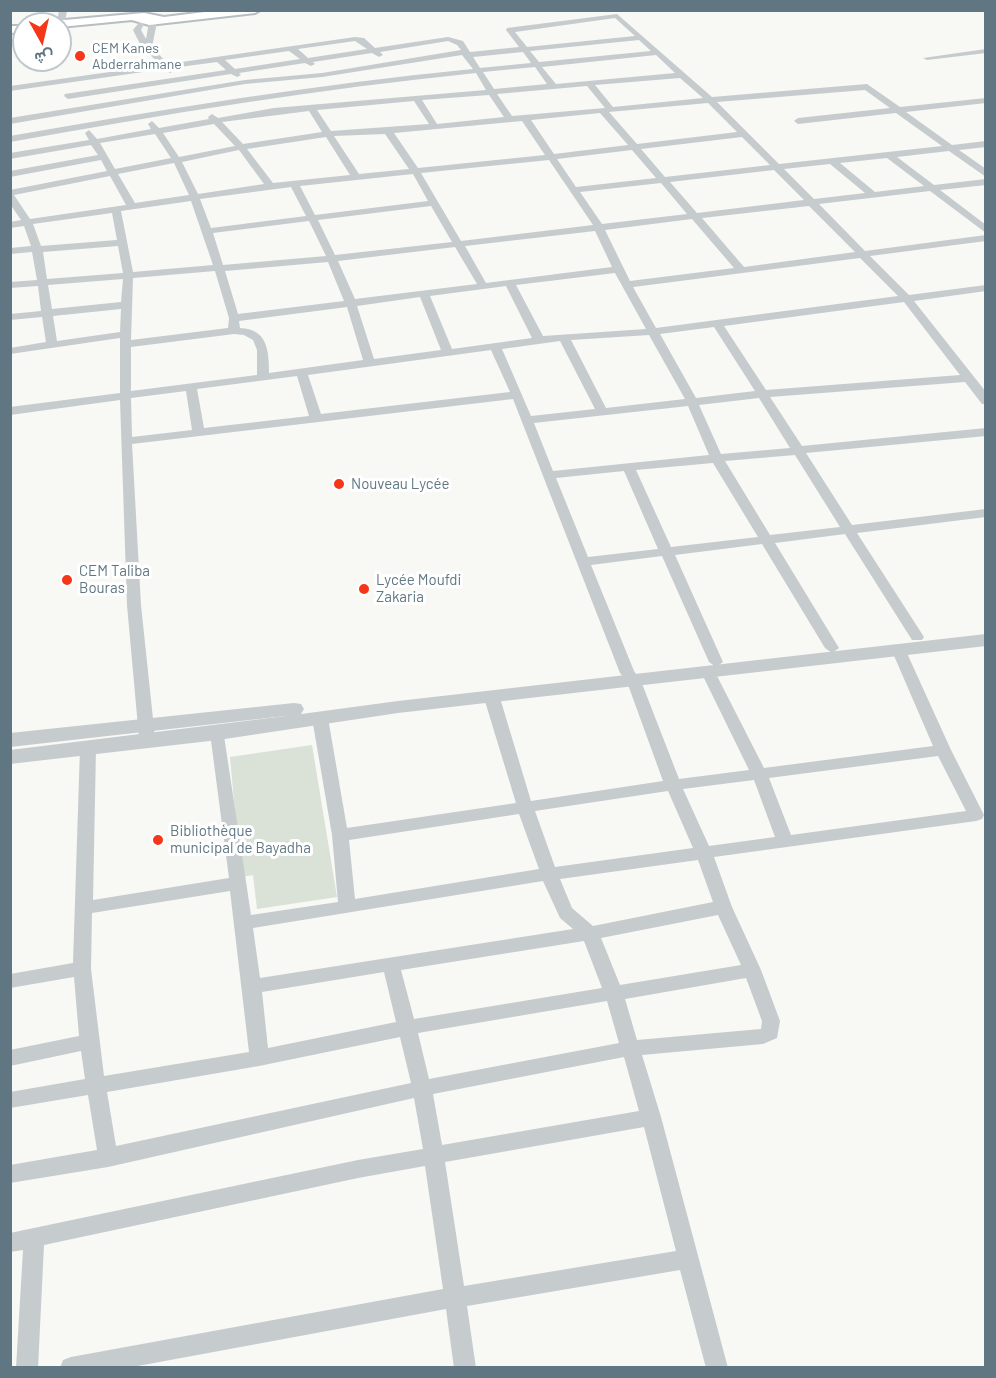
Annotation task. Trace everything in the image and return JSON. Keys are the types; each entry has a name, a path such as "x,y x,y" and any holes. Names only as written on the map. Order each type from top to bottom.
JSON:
{"main road":[{"path":"72,24 118,22 131,26 143,20 216,10"},
{"path":"72,24 255,10"},
{"path":"149,41 173,24 204,15"}],"street":[{"path":"553,86 510,30 610,16 619,17 638,38 746,134 908,299 986,401"},
{"path":"143,20 149,41 165,66 241,147 270,186"},
{"path":"143,20 149,41"},
{"path":"10,121 245,82 322,75 465,53 638,38"},
{"path":"10,89 355,39 361,40 391,64"},
{"path":"68,96 448,39 460,43 510,120"},
{"path":"291,48 322,75"},
{"path":"927,58 986,51"},
{"path":"10,139 202,105 289,95 343,85 656,53"},
{"path":"607,58 614,65"},
{"path":"219,59 274,111"},
{"path":"621,72 628,80"},
{"path":"110,73 157,131 177,160 196,196 234,324"},
{"path":"10,156 274,111 312,110 682,75"},
{"path":"58,81 114,172 132,206"},
{"path":"589,83 635,147 742,271"},
{"path":"343,85 357,105"},
{"path":"52,344 45,313 37,249 28,223 10,195 241,147 327,134 435,127 859,87 872,89 986,174"},
{"path":"417,99 435,127"},
{"path":"798,121 900,110 985,106"},
{"path":"312,110 356,177"},
{"path":"525,118 598,226 618,269 692,402 716,457 768,539 832,648"},
{"path":"388,131 416,172 456,244 483,286"},
{"path":"10,225 294,183 416,172 746,134"},
{"path":"574,190 986,144"},
{"path":"889,155 986,230"},
{"path":"10,174 104,157"},
{"path":"832,161 874,196"},
{"path":"10,285 330,259 986,182"},
{"path":"294,183 313,219 350,303 362,334 369,363"},
{"path":"208,231 433,204"},
{"path":"116,208 128,274 125,339 126,441 134,605 146,733"},
{"path":"627,285 986,238"},
{"path":"10,251 124,243"},
{"path":"10,351 52,344 125,339 234,324 350,303 618,269"},
{"path":"510,283 539,340"},
{"path":"10,411 447,351 564,337 652,332 986,288"},
{"path":"424,294 447,351"},
{"path":"10,317 127,305"},
{"path":"717,323 917,638"},
{"path":"234,324 257,335 263,353 263,376"},
{"path":"564,337 602,412"},
{"path":"10,1174 108,1158 422,1088 629,1048 763,1036 770,1033 771,1021 752,970 723,907 703,851 673,785 517,395 495,346"},
{"path":"301,371 316,418"},
{"path":"527,420 764,394 968,378"},
{"path":"191,387 199,432"},
{"path":"126,441 517,395"},
{"path":"548,475 986,432"},
{"path":"628,466 667,551 712,667 759,773 785,840"},
{"path":"583,562 849,529 984,515"},
{"path":"10,758 88,748 146,733 712,667 832,648 986,629"},
{"path":"712,667 899,651 986,640"},
{"path":"244,923 703,851 981,814 943,750 899,651"},
{"path":"10,740 146,733 218,733 398,707 492,698 630,677"},
{"path":"492,698 525,807 559,901 566,912 590,933 614,994 651,1117 717,1368"},
{"path":"320,718 340,835 347,907"},
{"path":"218,733 252,986 259,1058"},
{"path":"88,748 82,969 89,1042 108,1158"},
{"path":"340,835 673,785 943,750"},
{"path":"84,908 238,883"},
{"path":"252,986 590,933 723,907"},
{"path":"391,964 405,1028 422,1088 465,1368"},
{"path":"10,981 82,969"},
{"path":"10,1100 259,1058 405,1028 752,970"},
{"path":"10,1058 89,1042"},
{"path":"10,1243 334,1173 651,1117"},
{"path":"27,1368 34,1238"},
{"path":"71,1368 186,1344 687,1259"}],"shaded area":[{"path":"312,745 337,897 257,909 253,875 241,877 230,757"}],"place":[{"name":"CEM Kanes Abderrahmane","path":"80,56"},
{"name":"Nouveau Lycée","path":"339,484"},
{"name":"CEM Taliba Bouras","path":"67,580"},
{"name":"Lycée Moufdi Zakaria","path":"364,589"},
{"name":"Bibliothèque municipal de Bayadha","path":"158,840"}]}
